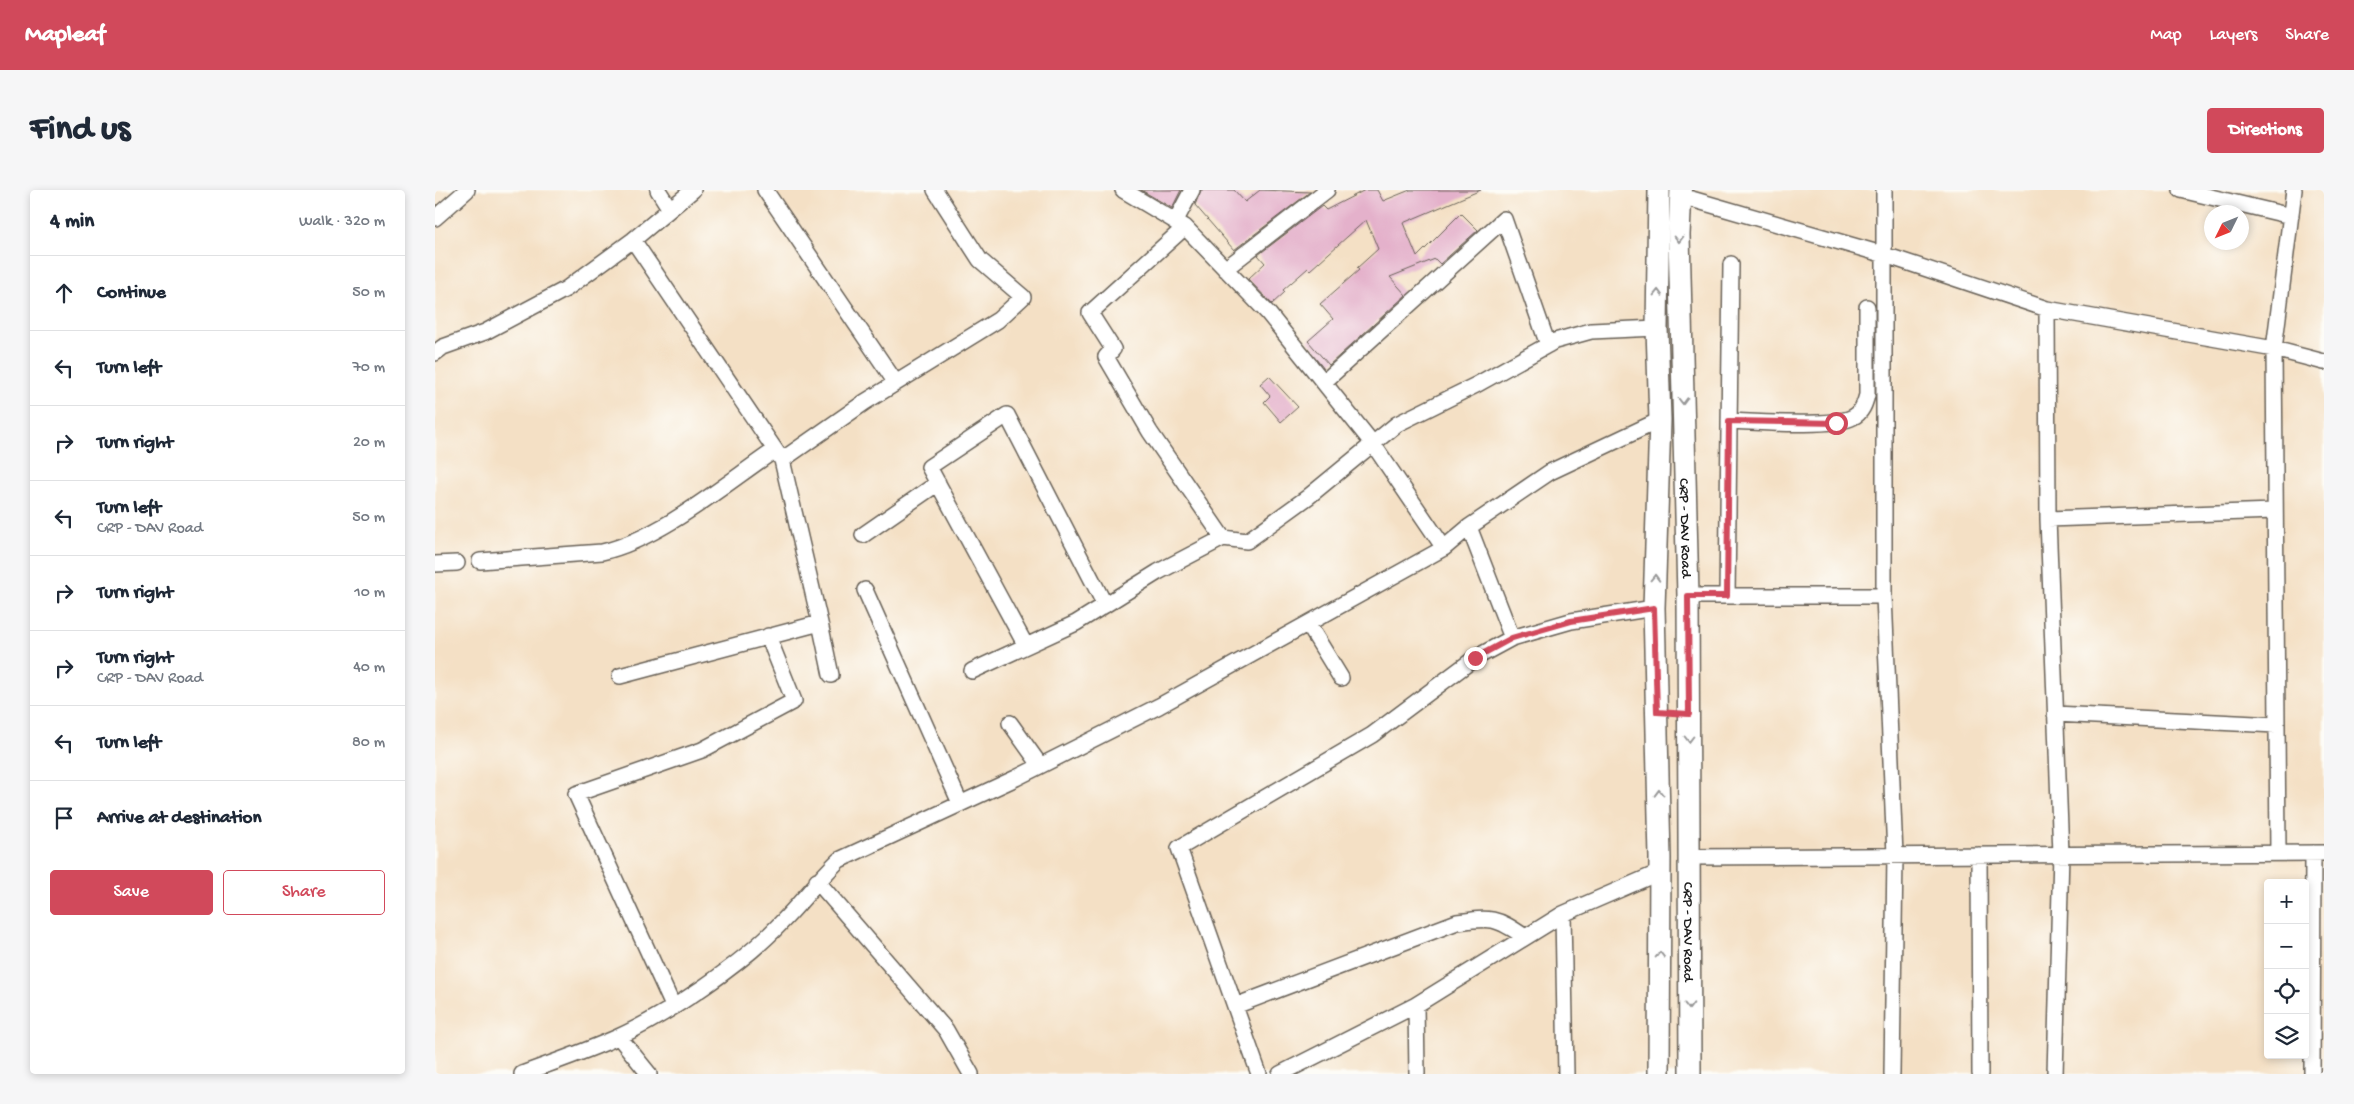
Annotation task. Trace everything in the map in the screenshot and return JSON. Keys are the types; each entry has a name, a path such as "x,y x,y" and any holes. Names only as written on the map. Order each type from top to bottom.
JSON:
{"street":[{"path":"435,218 467,190"},
{"path":"657,190 670,209"},
{"path":"435,353 443,347 485,332 566,289 633,240 693,190"},
{"path":"765,190 896,383"},
{"path":"480,561 602,552 621,548 662,526 998,320 1023,297 980,260 935,190"},
{"path":"1191,190 1180,224 1090,313 1113,349 1106,357 1150,432 1223,538"},
{"path":"1225,269 1327,190"},
{"name":"CRP - DAV Road","path":"1659,190 1657,328 1660,420 1654,608 1660,872 1659,1074"},
{"path":"1885,190 1884,596 1895,855 1892,1074"},
{"path":"2181,190 2291,216"},
{"path":"2278,853 2273,349 2294,190"},
{"path":"1128,192 1180,224 1268,314 1373,444 1444,548"},
{"path":"1681,193 1885,255 2047,309 2273,349 2324,362"},
{"name":"CRP - DAV Road","path":"1681,193 1679,245 1688,596 1687,857 1690,1074"},
{"path":"1323,382 1504,219 1548,345"},
{"path":"633,240 778,455 831,675"},
{"path":"1727,596 1731,264"},
{"path":"1729,421 1836,423 1856,416 1864,406 1867,395 1867,307"},
{"path":"2047,309 2048,519 2061,854 2055,1074"},
{"path":"972,671 1076,623 1158,572 1223,538 1247,541 1308,497 1397,424 1476,385 1548,345 1591,331 1657,328"},
{"path":"1026,646 929,467 1007,415 1105,605"},
{"path":"522,1074 619,1037 673,1006 738,962 780,925 817,881 839,860 1040,765 1159,706 1444,548 1469,527 1550,472 1660,420"},
{"path":"863,535 938,483"},
{"path":"2048,519 2274,511"},
{"path":"1469,527 1512,638"},
{"path":"435,564 457,563"},
{"path":"865,590 960,803"},
{"path":"1688,596 1884,596"},
{"path":"1259,1074 1179,848 1371,735 1475,658 1512,638 1571,621 1654,608"},
{"path":"620,676 820,623"},
{"path":"1308,624 1341,678"},
{"path":"673,1006 576,794 702,750 794,701 768,636"},
{"path":"1657,712 1689,714"},
{"path":"2055,714 2276,725"},
{"path":"1010,722 1040,765"},
{"path":"1687,857 2318,853 2312,1074"},
{"path":"1979,855 1980,1074"},
{"path":"1280,1074 1416,1005 1563,914 1660,872"},
{"path":"817,881 947,1030 971,1074"},
{"path":"1563,914 1566,1074"},
{"path":"1235,1006 1457,922 1483,918 1502,921 1525,937"},
{"path":"1416,1005 1417,1074"},
{"path":"619,1037 649,1074"}],"building":[{"path":"1141,190 1181,190 1172,208"},
{"path":"1201,190 1234,190 1245,202 1260,190 1310,192 1234,250 1195,205"},
{"path":"1365,190 1377,190 1383,201 1410,190 1481,190 1403,223 1417,257 1461,213 1478,230 1440,264 1435,259 1390,277 1406,295 1329,365 1308,341 1333,319 1320,304 1359,270 1357,268 1378,249 1366,220 1310,270 1308,268 1283,290 1285,292 1272,304 1248,279 1265,263 1258,255 1322,206 1326,210"},
{"path":"1269,376 1298,407 1281,422 1264,402 1270,396 1260,384"}],"route":[{"path":"1475,658 1512,638 1571,621 1654,608 1657,712 1689,714 1688,596 1727,596 1729,421 1836,423"}]}
